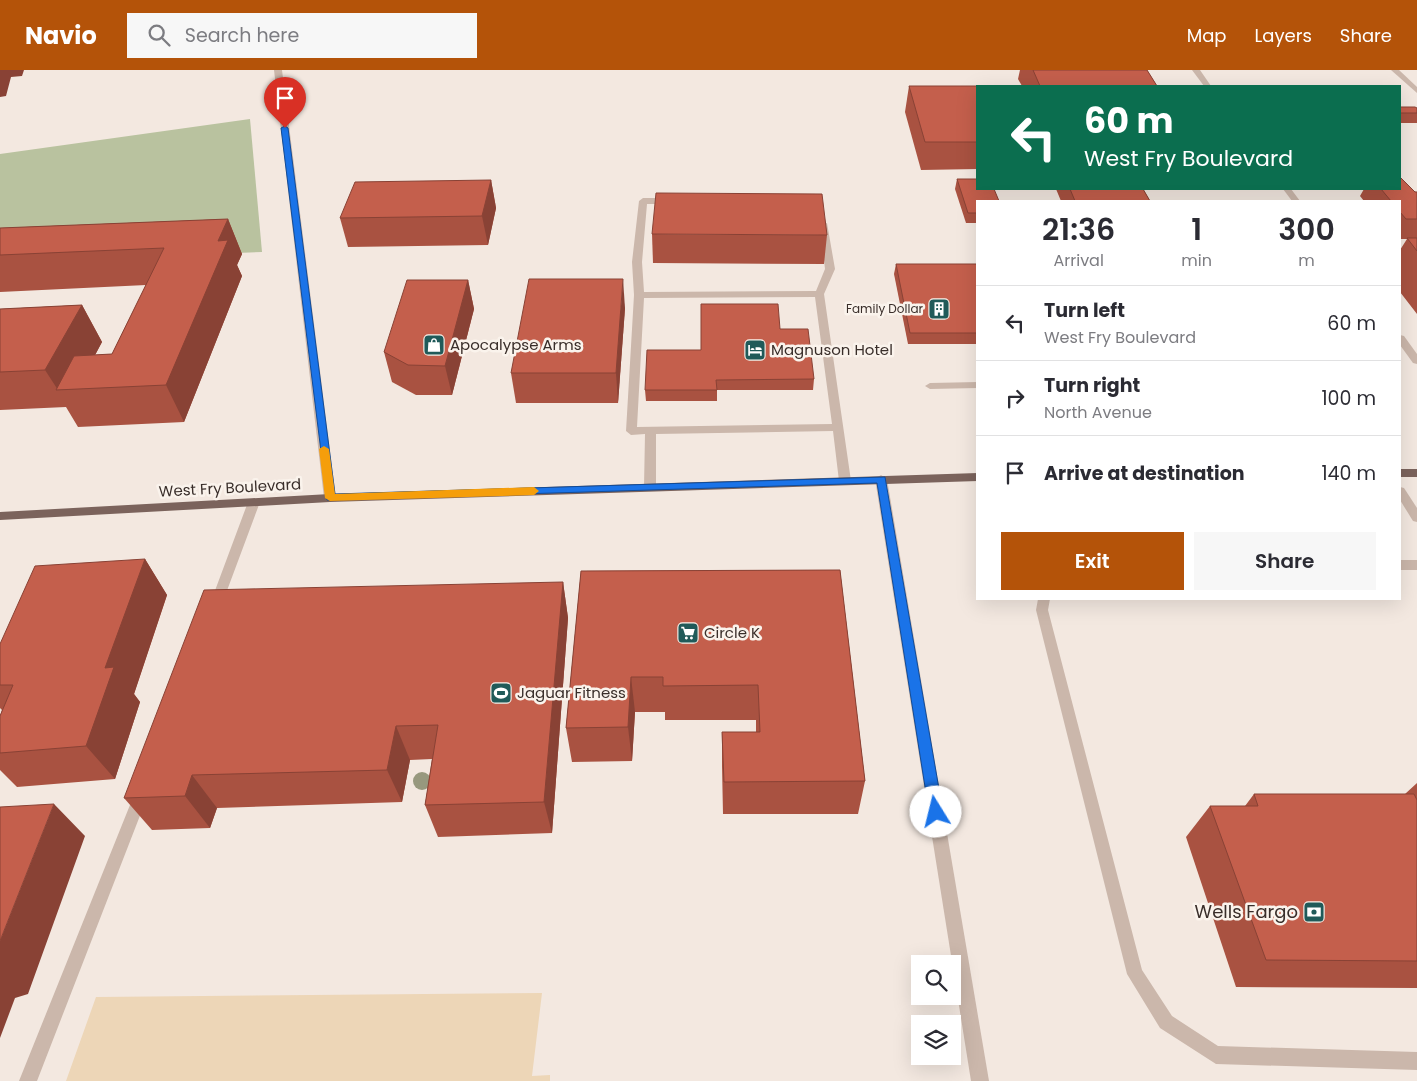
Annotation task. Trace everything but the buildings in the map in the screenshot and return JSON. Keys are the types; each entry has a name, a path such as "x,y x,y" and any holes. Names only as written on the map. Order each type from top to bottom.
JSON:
{"main road":[{"path":"1401,473 1417,473"},
{"name":"West Fry Boulevard","path":"0,516 330,498 976,477"}],"street":[{"path":"278,70 330,498"},
{"path":"1196,70 1207,85"},
{"path":"1395,70 1417,90"},
{"path":"682,201 643,201 636,262 639,295 631,431 837,427"},
{"path":"822,211 830,269 820,294 845,481"},
{"path":"639,295 820,294"},
{"path":"1401,339 1417,361"},
{"path":"930,386 976,385"},
{"path":"650,487 652,430"},
{"path":"881,479 980,1081"},
{"path":"1401,493 1417,518"},
{"path":"212,614 254,502"},
{"path":"1401,566 1417,566"},
{"path":"1044,600 1042,610 1136,974 1166,1022 1216,1055 1417,1061"},
{"path":"28,1081 145,785"}],"green space":[{"path":"250,119 262,252 0,262 0,154"}],"sand":[{"path":"542,993 532,1076 550,1075 550,1081 66,1081 96,997"}],"slow traffic":[{"path":"324,449 330,498 534,491"}],"place":[{"name":"Family Dollar","path":"939,309"},
{"name":"Apocalypse Arms","path":"434,345"},
{"name":"Magnuson Hotel","path":"755,350"},
{"name":"Circle K","path":"688,633"},
{"name":"Jaguar Fitness","path":"501,693"},
{"name":"Wells Fargo","path":"1314,912"}],"route":[{"path":"285,128 330,498 881,479 936,812"}]}
